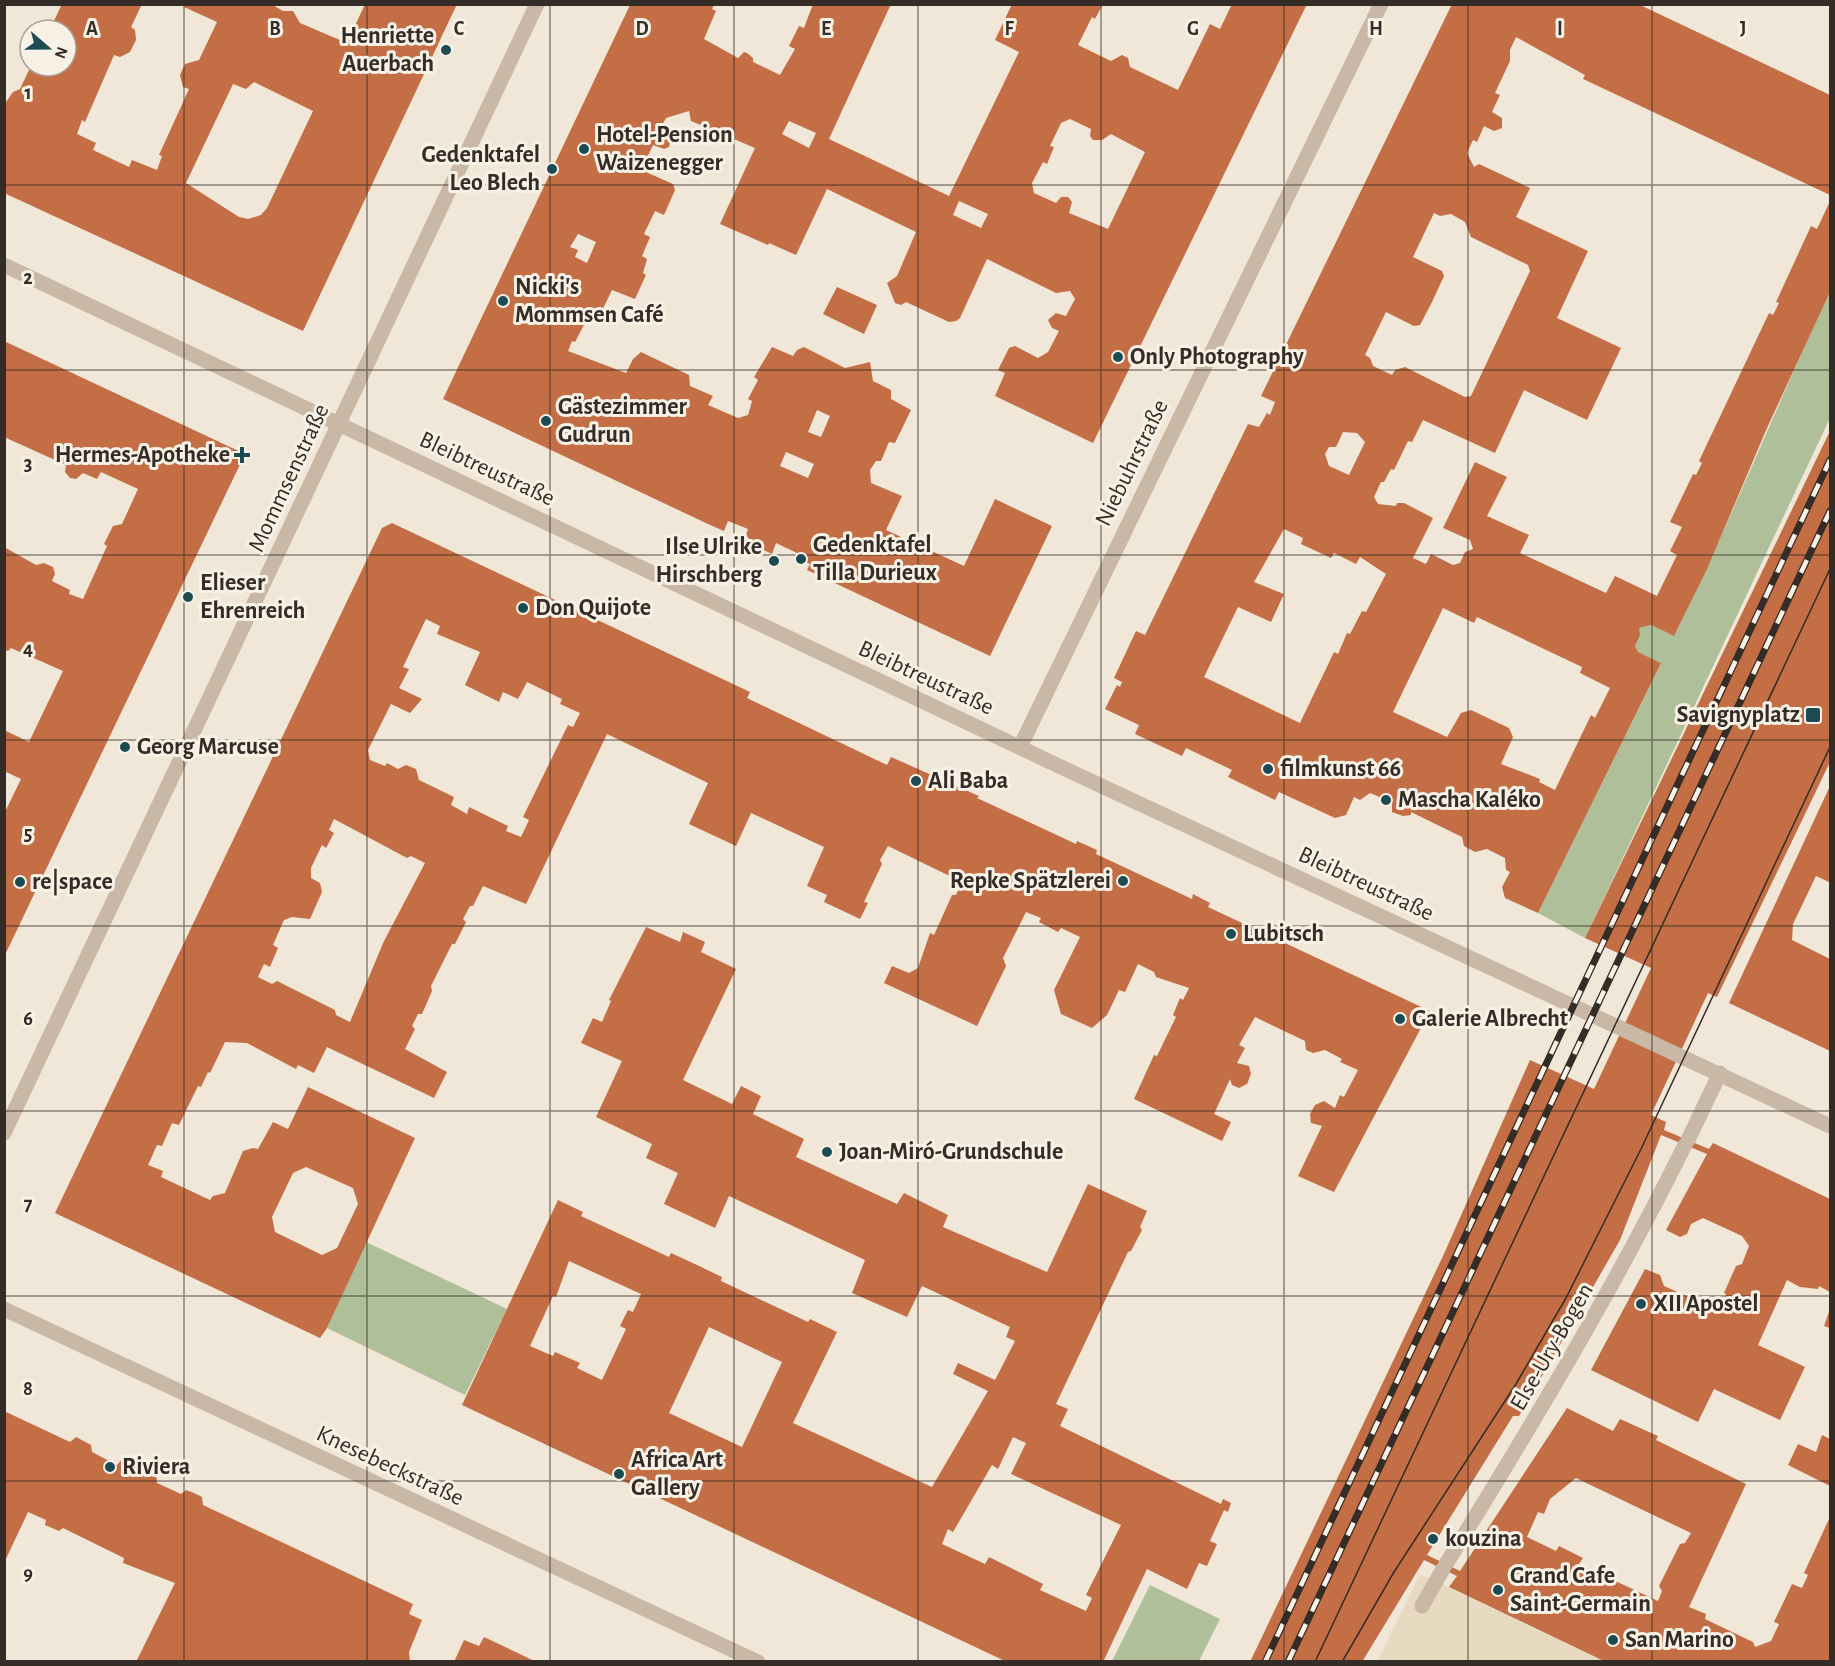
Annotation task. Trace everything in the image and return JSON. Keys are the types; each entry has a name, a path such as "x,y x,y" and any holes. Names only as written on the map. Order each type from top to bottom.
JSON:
{"street":[{"name":"Mommsenstraße","path":"4,1133 537,4"},
{"name":"Niebuhrstraße","path":"1020,747 1381,4"},
{"name":"Bleibtreustraße","path":"4,265 1020,747 1830,1126"},
{"name":"Else-Ury-Bogen","path":"1422,1606 1444,1566 1532,1426 1611,1289 1720,1073"},
{"name":"Knesebeckstraße","path":"4,1309 758,1662"}],"green space":[{"path":"1830,292 1830,418 1585,938 1538,913 1661,663 1638,652 1635,646 1639,628 1651,625 1674,636"},
{"path":"366,1242 507,1309 465,1395 327,1328"},
{"path":"1150,1585 1220,1619 1199,1661 1112,1661"}],"shaded area":[{"path":"1420,1574 1604,1661 1377,1662"}],"building":[{"path":"62,4 142,4 131,27 135,30 136,40 130,52 120,57 114,55 85,122 82,120 77,134 96,143 93,150 129,167 132,160 157,170 162,156 159,155 189,89 183,87 180,75 185,64 199,60 217,22 184,7 185,4 271,4 283,11 293,11 300,23 347,43 365,4 457,4 303,331 4,193 4,105 13,92 20,89 25,78 78,78 78,18 55,18","holes":["254,82 313,111 267,208 261,215 248,219 239,217 186,183 233,84 246,89"]},
{"path":"813,4 891,4 829,139 949,196 1019,52 995,40 1012,4 1103,4 1095,19 1092,17 1078,45 1111,61 1122,55 1128,58 1130,67 1178,90 1210,24 1220,29 1232,4 1307,4 1093,443 995,396 1005,373 998,370 1009,348 1015,346 1038,358 1048,352 1059,331 1052,328 1048,320 1056,313 1066,316 1075,299 1070,291 1056,293 987,259 960,318 956,321 949,322 906,302 901,305 895,303 887,283 897,276 916,232 827,189 796,255 769,243 768,245 720,224 755,148 691,121 689,111 666,118 659,131 671,139 669,147 664,149 653,145 645,162 648,173 673,184 675,190 664,215 655,211 644,234 650,237 642,256 647,259 643,273 646,275 635,299 612,290 596,323 587,319 568,351 626,373 633,359 641,352 689,375 690,386 713,396 708,405 738,418 748,415 752,401 748,399 758,380 754,377 772,347 793,356 797,350 804,347 845,368 870,362 873,381 891,390 891,399 911,410 895,443 889,442 881,461 876,461 870,470 871,483 902,496 886,530 964,566 995,499 1052,526 990,656 807,570 810,564 795,557 797,553 776,543 772,554 749,543 750,540 746,535 748,529 728,521 724,531 443,399 630,5 714,5 712,9 716,11 704,39 738,58 744,52 747,53 753,58 753,62 780,75 795,49 789,46 799,26 804,28","holes":["1070,119 1091,129 1090,136 1093,140 1102,140 1111,134 1145,152 1108,229 1069,213 1072,202 1068,197 1061,197 1056,203 1034,193 1032,183 1043,162 1047,164 1054,147 1050,146 1061,123","789,121 816,133 809,148 782,134","959,201 988,214 981,228 953,215","578,234 596,242 587,263 575,257 578,250 570,247","817,410 830,416 821,437 808,432","786,452 814,464 808,478 780,466"]},
{"path":"1452,4 1638,4 1830,95 1830,195 1583,79 1585,75 1516,37 1510,50 1510,61 1495,93 1500,95 1492,112 1502,118 1502,128 1494,131 1484,126 1477,142 1473,140 1467,153 1474,167 1479,164 1530,188 1516,217 1588,251 1557,318 1621,348 1587,420 1524,390 1495,453 1423,420 1412,442 1408,441 1394,470 1391,469 1384,482 1381,482 1374,497 1378,504 1396,506 1397,503 1404,503 1433,518 1413,558 1426,564 1431,554 1453,565 1460,563 1465,552 1473,549 1470,540 1443,528 1475,462 1507,477 1487,516 1529,535 1520,553 1606,593 1615,576 1657,596 1677,555 1670,551 1682,527 1670,522 1693,474 1696,475 1702,463 1699,461 1769,313 1773,315 1779,303 1776,302 1811,226 1817,229 1830,201 1830,292 1767,428 1707,569 1674,636 1651,625 1639,628 1640,635 1635,646 1638,652 1661,663 1538,913 1505,898 1502,887 1510,872 1506,870 1505,858 1487,849 1475,852 1464,846 1462,837 1411,812 1411,815 1403,816 1392,812 1392,802 1370,793 1360,800 1354,797 1346,815 1335,818 1279,792 1275,800 1228,777 1232,770 1186,748 1182,756 1135,734 1139,725 1105,709 1117,685 1120,687 1122,682 1114,678 1136,631 1145,635 1248,424 1259,427 1267,413 1270,415 1275,402 1261,396","holes":["1434,213 1440,216 1451,214 1465,222 1471,237 1528,265 1530,271 1471,396 1465,397 1405,367 1395,370 1392,375 1373,366 1370,358 1365,355 1386,312 1414,326 1420,325 1432,302 1444,276 1442,271 1413,257","1343,432 1357,433 1365,442 1349,475 1329,466 1325,454 1329,447 1336,447","1284,529 1303,538 1301,544 1331,558 1334,553 1356,564 1360,557 1386,574 1366,612 1362,611 1350,634 1347,633 1338,654 1334,652 1300,723 1204,677 1238,607 1271,622 1284,594 1254,582","1443,608 1474,623 1477,617 1582,667 1580,673 1610,688 1595,718 1591,715 1555,790 1539,782 1540,779 1501,764 1513,737 1509,728 1471,710 1461,713 1447,737 1393,712"]},
{"path":"837,287 877,305 864,334 823,314"},
{"path":"4,341 245,454 4,957 4,814 21,779 4,771 4,730 29,742 63,671 11,648 8,651 4,650 4,547 36,565 44,563 53,567 55,574 52,581 70,590 69,594 83,599 107,546 104,544 113,526 122,524 138,489 101,472 97,479 83,473 76,479 70,478 65,472 66,465 4,437"},
{"path":"1830,431 1830,762 1717,997 1708,993 1651,1115 1666,1122 1664,1130 1709,1149 1713,1143 1830,1199 1830,1292 1819,1286 1818,1289 1800,1287 1787,1280 1758,1345 1805,1367 1780,1420 1714,1389 1698,1422 1591,1370 1645,1269 1660,1275 1664,1286 1711,1307 1723,1304 1726,1294 1724,1293 1736,1266 1742,1264 1749,1246 1742,1236 1703,1218 1691,1224 1687,1234 1680,1237 1666,1230 1707,1154 1661,1135 1620,1240 1519,1416 1513,1416 1427,1555 1460,1571 1567,1408 1613,1431 1620,1419 1658,1436 1656,1440 1746,1484 1689,1607 1706,1614 1705,1619 1753,1642 1755,1647 1771,1641 1779,1624 1774,1622 1792,1584 1802,1588 1808,1575 1804,1573 1830,1517 1830,1662 1606,1662 1449,1587 1457,1576 1424,1560 1362,1662 1250,1662 1443,1256 1530,1060 1594,1089 1651,968 1585,938","holes":["1576,1478 1691,1533 1685,1543 1680,1544 1659,1586 1662,1591 1658,1601 1579,1564 1583,1558 1559,1546 1556,1551 1527,1537 1538,1512 1544,1514 1550,1499"]},
{"path":"392,523 750,692 747,698 887,765 891,757 979,796 977,798 1076,844 1077,841 1097,850 1096,854 1192,899 1193,894 1210,903 1208,907 1430,1011 1334,1192 1298,1176 1322,1126 1311,1123 1310,1114 1315,1105 1324,1101 1335,1108 1340,1095 1344,1097 1358,1070 1340,1062 1342,1059 1325,1050 1313,1053 1306,1050 1305,1041 1255,1017 1239,1045 1245,1048 1237,1063 1249,1066 1251,1074 1247,1084 1239,1088 1232,1085 1230,1079 1214,1114 1231,1122 1222,1141 1134,1099 1154,1055 1157,1056 1176,1017 1173,1015 1180,998 1183,1000 1189,988 1156,977 1154,972 1138,964 1125,992 1119,990 1107,1015 1092,1028 1061,1014 1054,990 1080,937 1061,928 1058,932 1039,922 1041,918 1026,912 1003,958 1006,966 977,1026 884,983 892,966 909,973 918,968 930,933 934,935 952,895 956,895 962,882 888,846 880,860 882,864 864,902 868,903 860,919 824,902 827,895 807,886 824,847 751,813 736,846 689,824 708,783 607,734 526,904 483,886 473,906 470,906 463,919 466,922 431,986 432,991 422,1014 418,1014 412,1026 415,1029 405,1049 447,1072 434,1098 327,1047 314,1073 298,1065 296,1069 247,1043 225,1042 210,1073 208,1072 201,1087 198,1086 179,1125 172,1123 162,1146 157,1145 148,1165 163,1171 161,1177 210,1200 213,1196 225,1193 243,1151 258,1149 273,1122 288,1129 308,1087 415,1138 327,1328 320,1338 55,1213 382,528","holes":["426,619 440,626 437,634 480,652 465,685 499,702 503,692 518,699 527,682 562,699 560,704 580,713 573,727 568,725 523,817 529,820 521,837 506,831 508,826 469,807 467,814 451,805 454,797 419,780 416,769 406,765 398,769 387,763 385,766 370,760 368,750 391,704 410,713 422,699 399,688 409,669 403,667","334,819 407,858 411,856 425,863 384,941 350,1022 336,1015 335,1010 277,981 272,984 258,977 264,964 270,967 278,948 273,945 284,920 292,917 310,919 322,892 320,883 311,878 311,868 322,845 326,848 334,833 329,830","306,1167 353,1188 358,1204 337,1248 322,1255 275,1232 272,1217 293,1173"]},
{"path":"1830,786 1830,878 1829,882 1816,876 1793,924 1792,940 1830,959 1830,1051 1729,1003"},
{"path":"646,927 680,942 683,932 705,942 701,952 736,969 683,1080 732,1104 741,1086 761,1096 753,1114 804,1139 796,1157 897,1204 904,1193 948,1215 943,1227 1047,1272 1088,1184 1147,1211 1140,1227 1142,1230 1131,1251 1128,1252 1056,1404 1068,1409 1060,1426 1221,1504 1223,1499 1231,1503 1228,1512 1224,1510 1210,1541 1217,1544 1207,1566 1199,1563 1187,1589 1147,1569 1103,1662 1007,1662 462,1405 558,1200 583,1212 581,1216 669,1257 671,1253 722,1277 721,1281 808,1322 810,1319 837,1332 793,1423 932,1487 988,1391 953,1374 958,1363 995,1380 1015,1341 1006,1337 1010,1327 922,1286 907,1317 852,1293 865,1260 729,1196 715,1228 664,1204 678,1173 646,1158 652,1144 596,1117 622,1061 581,1043 593,1018 602,1022 611,1001 609,1000","holes":["569,1261 641,1294 633,1312 628,1310 620,1326 626,1329 602,1380 577,1368 580,1363 555,1352 553,1356 530,1346 553,1296 556,1297","709,1327 782,1362 742,1447 669,1413","1013,1437 1026,1443 1011,1474 1121,1525 1086,1595 1092,1598 1086,1611 1040,1590 1043,1584 989,1557 985,1564 942,1544 948,1529 953,1532 992,1465 998,1469"]},
{"path":"1830,1309 1830,1328 1824,1326"},
{"path":"4,1411 70,1442 76,1437 91,1445 92,1452 117,1465 122,1459 156,1474 157,1483 181,1494 186,1490 194,1493 202,1497 203,1505 413,1604 409,1614 422,1620 409,1652 410,1662 136,1662 175,1583 123,1563 124,1558 63,1528 59,1531 45,1525 46,1520 28,1512 4,1563"},
{"path":"1822,1435 1830,1439 1830,1486 1788,1465 1798,1444 1816,1452"},
{"path":"484,1637 536,1662 454,1662 464,1640 479,1646"}],"tram line":[{"path":"1315,1662 1830,569"},
{"path":"1342,1662 1394,1572 1516,1384 1566,1298 1641,1149 1830,747"}],"railway":[{"path":"1265,1662 1830,460"},
{"path":"1288,1662 1830,511"}],"place":[{"name":"Henriette Auerbach","path":"446,50"},
{"name":"Hotel-Pension Waizenegger","path":"584,149"},
{"name":"Gedenktafel Leo Blech","path":"552,169"},
{"name":"Nicki's Mommsen Café","path":"503,301"},
{"name":"Only Photography","path":"1118,357"},
{"name":"Gästezimmer Gudrun","path":"546,421"},
{"name":"Hermes-Apotheke","path":"242,455"},
{"name":"Gedenktafel Tilla Durieux","path":"801,559"},
{"name":"Ilse Ulrike Hirschberg","path":"774,561"},
{"name":"Elieser Ehrenreich","path":"188,597"},
{"name":"Don Quijote","path":"523,608"},
{"name":"Savignyplatz","path":"1813,715"},
{"name":"Georg Marcuse","path":"125,747"},
{"name":"filmkunst 66","path":"1268,769"},
{"name":"Ali Baba","path":"916,781"},
{"name":"Mascha Kaléko","path":"1386,800"},
{"name":"Repke Spätzlerei","path":"1123,881"},
{"name":"re|space","path":"20,882"},
{"name":"Lubitsch","path":"1231,934"},
{"name":"Galerie Albrecht","path":"1400,1019"},
{"name":"Joan-Miró-Grundschule","path":"827,1152"},
{"name":"XII Apostel","path":"1641,1304"},
{"name":"Riviera","path":"110,1467"},
{"name":"Africa Art Gallery","path":"619,1474"},
{"name":"kouzina","path":"1433,1539"},
{"name":"Grand Cafe Saint-Germain","path":"1498,1590"},
{"name":"San Marino","path":"1613,1640"}]}
